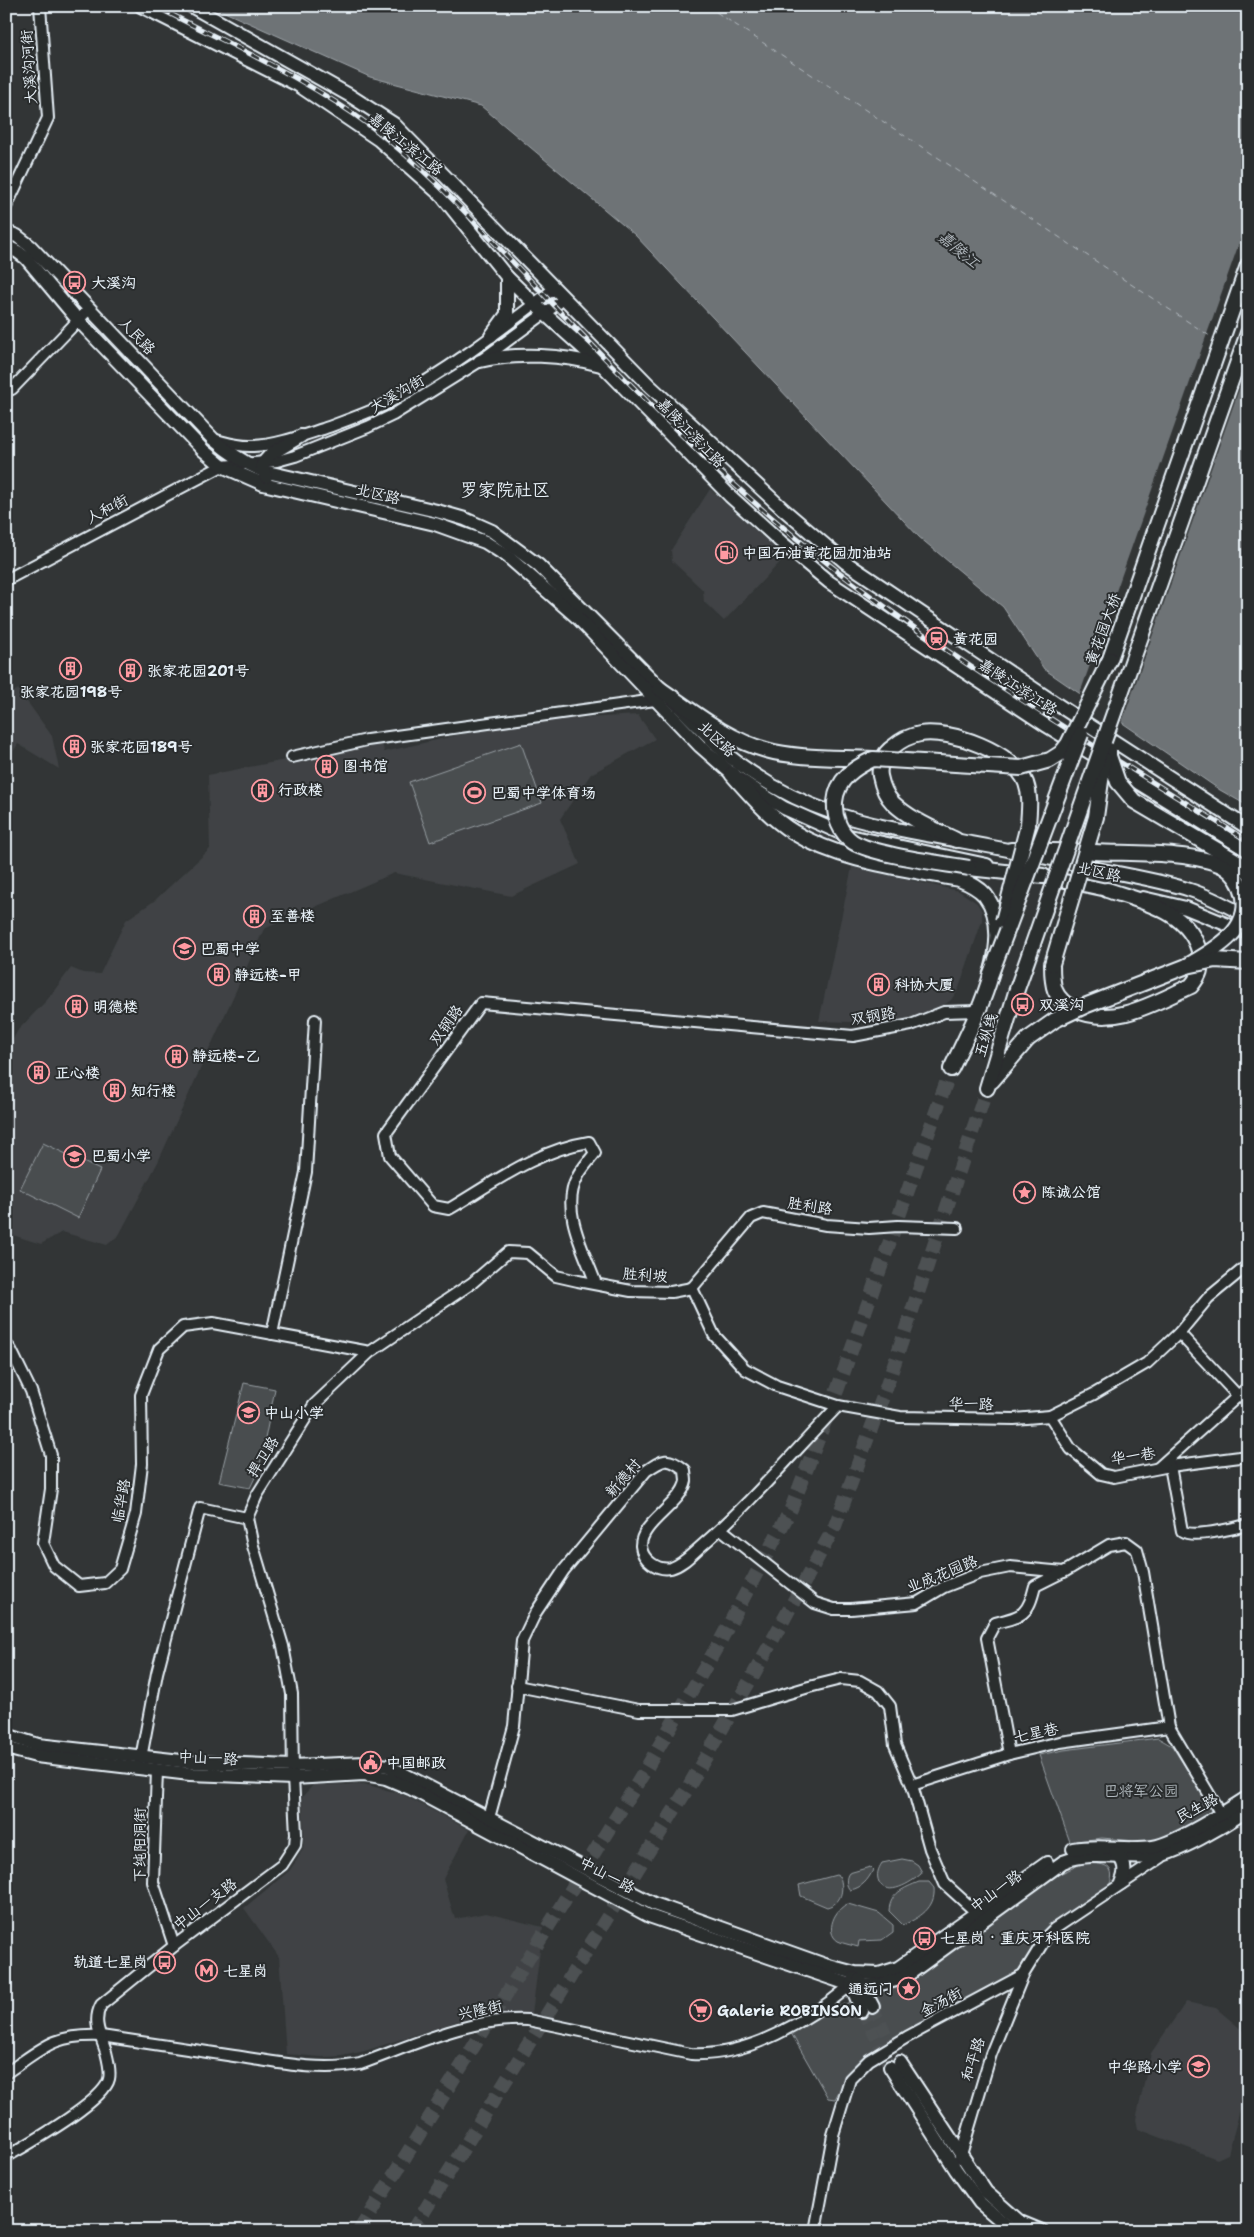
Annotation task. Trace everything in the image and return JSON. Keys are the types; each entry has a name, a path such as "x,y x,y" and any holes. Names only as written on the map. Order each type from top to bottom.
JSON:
{"highway":[{"name":"黄花园大桥","path":"979,1007 1110,659 1248,265"},
{"path":"1107,890 1152,904 1172,914 1184,924 1193,936 1199,950 1202,967 1199,977 1191,986 1126,1014 1107,1018 1087,1015 1062,1002 1052,985 1052,964 1096,816 1109,726 1248,333"},
{"path":"658,694 732,737 767,751 786,754 1021,768 1050,760 1061,753 1068,744 1110,659"},
{"path":"1109,726 1109,756 1118,782 1134,801 1241,864 1248,871"},
{"name":"五纵线","path":"1109,726 1016,992 987,1088 1011,1056 1028,1039 1055,1020 1087,1005 1187,966"},
{"path":"956,840 916,820 892,802 882,786 879,771 885,752 903,739 921,734 955,736 980,745 1012,765 1026,782 1030,800 1028,824 990,976"},
{"path":"873,759 852,770 839,786 835,796 836,816 845,834 853,841 872,850 968,868 1043,876"},
{"path":"732,774 762,808 799,836 855,858 959,879 973,885 984,894 991,904 996,918 996,946"},
{"path":"1011,850 1186,857 1205,860 1224,867 1237,879 1243,892 1245,905 1242,919 1232,934 1218,947 1187,966"},
{"path":"1187,966 1215,960 1248,962"},
{"name":"五纵线","path":"951,1069 979,1007"}],"main road":[{"name":"嘉陵江滨江路","path":"141,6 298,85 379,140 442,196 507,277 545,314 604,366 730,496 829,582 1047,726 1248,851"},
{"name":"嘉陵江滨江路","path":"191,6 350,95 394,124 656,391 783,509 846,562 1061,707 1248,828"},
{"name":"人民路","path":"6,232 17,236 30,246 213,439 245,464"},
{"path":"8,245 26,258 77,319 203,450 222,466"},
{"path":"491,336 507,314 507,277"},
{"path":"480,361 494,357 528,356 578,360 604,366"},
{"path":"288,490 268,479 263,467 271,454 301,436"},
{"name":"北区路","path":"245,464 464,518 492,530 538,564 658,694 700,746 732,774 784,808 845,835 1166,902 1248,932"},
{"name":"北区路","path":"222,466 248,478 288,490 435,524 485,542 507,556 579,619 658,694 726,753 761,780 785,794 844,818 1011,850 1183,888 1209,897 1248,917"},
{"name":"中山一路","path":"6,1735 38,1745 141,1758 292,1772 366,1763 388,1766 654,1904 824,1965 856,1981 898,1968 1058,1856 1072,1849 1102,1851 1141,1848 1163,1850"},
{"name":"中山一路","path":"6,1748 36,1756 157,1771 364,1774 386,1778 418,1793 649,1916 856,1981 884,1985 906,1977 1063,1862 1102,1851"},
{"name":"民生路","path":"1224,1819 1248,1797"},
{"name":"民生路","path":"1163,1850 1224,1819 1248,1810"},
{"path":"1102,1851 1120,1856 1152,1857 1163,1850"},
{"path":"1102,1851 1118,1869 1117,1886"},
{"path":"1117,1886 1124,1876 1125,1866 1120,1856"},
{"path":"856,1981 868,2009"},
{"path":"1013,2231 980,2203 956,2170 895,2065 986,2192 1020,2222 1042,2231"}],"street":[{"name":"大溪沟河街","path":"6,207 48,118 40,6"},
{"name":"大溪沟街","path":"213,439 235,445 252,446 301,436 387,404 461,358 555,288"},
{"name":"大溪沟街","path":"263,467 368,427 393,415 480,361 564,299"},
{"path":"6,390 12,390 88,309"},
{"path":"222,466 245,464"},
{"name":"人和街","path":"6,580 222,466"},
{"path":"292,757 367,740 658,694"},
{"name":"双钢路","path":"596,1284 570,1210 571,1196 577,1178 595,1153 588,1142 572,1144 534,1159 449,1209 433,1206 390,1156 386,1133 481,1003 854,1036 910,1025 944,1012 979,1007"},
{"path":"272,1334 306,1172 315,1020"},
{"name":"胜利路","path":"692,1288 751,1218 763,1213 826,1225 869,1228 898,1226 957,1228"},
{"name":"捍卫路","path":"247,1518 257,1495 314,1405 370,1352 472,1283 508,1252 528,1253 556,1276 596,1284"},
{"name":"华一路","path":"692,1288 714,1335 745,1369 777,1386 838,1406 900,1417 998,1419 1050,1416 1094,1394 1148,1363 1179,1333 1208,1298 1248,1265"},
{"name":"胜利坡","path":"596,1284 631,1291 671,1292 692,1288"},
{"name":"临华路","path":"6,1344 11,1350 31,1391 51,1455 51,1489 43,1542 54,1566 79,1586 104,1583 120,1569 136,1514 142,1464 141,1395 159,1349 183,1327 213,1323 370,1352"},
{"path":"1179,1333 1238,1396"},
{"path":"1158,1469 1248,1387"},
{"name":"新德村","path":"489,1818 514,1726 522,1641 536,1612 564,1570 646,1471 661,1460 675,1462 685,1470 686,1482 680,1492 643,1535 641,1546 644,1557 654,1566 671,1568 684,1561 721,1529 838,1406"},
{"name":"华一巷","path":"1050,1416 1071,1450 1101,1474 1114,1477 1170,1466 1248,1456"},
{"path":"1170,1466 1182,1531 1187,1534 1197,1534 1248,1525"},
{"path":"141,1758 157,1673 200,1508 247,1518 253,1546 265,1581 287,1665 292,1694 292,1772"},
{"name":"业成花园路","path":"721,1529 816,1603 834,1609 917,1603 944,1587 980,1573 1010,1567 1064,1572"},
{"path":"1009,1754 987,1638 995,1623 1020,1616 1029,1608 1035,1586 1064,1572 1109,1545 1126,1542 1137,1550 1169,1727 1224,1819"},
{"path":"517,1686 638,1710 732,1710 809,1686 841,1679 860,1680 878,1691 890,1706 895,1745 912,1785 930,1849 945,1884 977,1913"},
{"name":"七星巷","path":"912,1785 1009,1754 1060,1742 1169,1727"},
{"name":"下纯阳洞街","path":"157,1771 153,1882 174,1946"},
{"name":"中山一支路","path":"6,2157 85,2107 100,2094 109,2080 109,2062 96,2023 96,2014 101,2005 174,1946 282,1866 290,1856 295,1845 296,1834 292,1772"},
{"path":"1023,1975 1047,1936 1054,1929 1117,1886 1163,1850"},
{"name":"和平路","path":"956,2170 991,2054 1023,1975"},
{"name":"金汤街","path":"815,2231 833,2135 850,2079 869,2060 907,2036 1023,1975"},
{"name":"兴隆街","path":"6,2073 52,2042 77,2035 101,2036 253,2059 323,2067 342,2067 360,2064 475,2024 510,2019 528,2020 691,2054 712,2055 733,2052 798,2024 823,2008 856,1981"}],"shaded area":[{"name":"中国石油黄花园加油站","path":"710,489 785,557 724,621 704,602 703,590 672,561 671,550"},
{"path":"18,689 52,736 59,769 18,744 6,763 6,697"},
{"name":"巴蜀中学","path":"638,715 655,739 591,774 560,819 580,864 511,896 394,873 264,929 158,1162 119,1235 107,1245 62,1232 41,1244 6,1233 8,1147 6,1052 18,1030 47,1000 71,968 83,973 100,974 126,920 154,901 210,849 208,775 382,741 384,752 514,722"},
{"path":"852,867 959,891 977,903 982,911 982,921 959,988 951,1000 939,1009 911,1020 882,1023 819,1021"},
{"path":"364,1784 402,1794 469,1830 443,1879 455,1919 486,1913 543,1927 532,2014 510,2013 470,2017 365,2051 342,2056 321,2057 286,2054 279,1957 244,1908 289,1871 296,1861 303,1848 302,1797 313,1785"},
{"name":"中华路小学","path":"1186,2002 1216,2008 1248,2035 1248,2081 1228,2154 1217,2159 1138,2129 1136,2119 1151,2053"}],"green space":[{"name":"巴蜀中学体育场","path":"521,743 542,803 430,842 409,782"},
{"path":"43,1143 100,1170 78,1218 20,1189"},
{"path":"244,1383 275,1389 259,1469 250,1488 219,1482"},
{"name":"巴将军公园","path":"1158,1738 1172,1746 1211,1807 1210,1814 1165,1839 1146,1842 1102,1838 1070,1842 1039,1755"},
{"path":"902,1859 912,1861 918,1865 922,1872 921,1874 900,1887 888,1889 883,1887 878,1877 882,1863"},
{"path":"1081,1864 1100,1864 1109,1868 1111,1878 1109,1886 1052,1925 1024,1965 1013,1974 866,2056 852,2071 835,2099 828,2098 791,2033 827,2012 884,1987 1053,1877"},
{"path":"870,1867 873,1870 867,1880 850,1890 846,1882 849,1873"},
{"path":"836,1875 840,1877 842,1891 839,1899 832,1905 827,1907 801,1896 799,1885"},
{"path":"919,1882 929,1882 934,1888 932,1901 925,1911 903,1925 889,1911 890,1905 895,1895"},
{"path":"848,1904 879,1913 893,1925 893,1932 882,1940 859,1941 858,1947 838,1941 832,1932 833,1921 839,1910"}],"water":[{"name":"嘉陵江","path":"211,6 1248,6 1248,806 1220,790 1044,669 1003,607 919,537 635,235 481,106 370,77"}],"pier":[{"path":"1248,218 1248,364 1121,725 1079,696"}],"ferry route":[{"path":"707,6 1216,340"},
{"path":"1225,347 1235,353"}],"tunnel":[{"path":"359,2231 643,1774 718,1645 791,1509 838,1388 951,1069"},
{"path":"412,2231 686,1791 756,1670 835,1526 884,1394 987,1088"},
{"path":"873,2007 900,2062"},
{"path":"862,2011 890,2067"}],"railway":[{"path":"155,6 294,77 348,110 373,128 453,200 616,370 708,460 771,517 827,563 943,648 1003,688 1248,841"}],"place":[{"name":"大溪沟","path":"75,283"},
{"name":"中国石油黄花园加油站","path":"726,553"},
{"name":"黄花园","path":"937,639"},
{"name":"张家花园198号","path":"71,669"},
{"name":"张家花园201号","path":"131,671"},
{"name":"张家花园189号","path":"74,747"},
{"name":"图书馆","path":"327,766"},
{"name":"行政楼","path":"262,790"},
{"name":"巴蜀中学体育场","path":"475,793"},
{"name":"至善楼","path":"254,916"},
{"name":"巴蜀中学","path":"184,949"},
{"name":"静远楼-甲","path":"218,975"},
{"name":"科协大厦","path":"878,985"},
{"name":"双溪沟","path":"1023,1005"},
{"name":"明德楼","path":"77,1007"},
{"name":"静远楼-乙","path":"176,1056"},
{"name":"正心楼","path":"39,1073"},
{"name":"知行楼","path":"115,1091"},
{"name":"巴蜀小学","path":"75,1156"},
{"name":"陈诚公馆","path":"1025,1192"},
{"name":"中山小学","path":"248,1413"},
{"name":"中国邮政","path":"370,1763"},
{"name":"七星岗‧重庆牙科医院","path":"924,1938"},
{"name":"轨道七星岗","path":"164,1962"},
{"name":"七星岗","path":"207,1971"},
{"name":"通远门","path":"909,1989"},
{"name":"Galerie ROBINSON","path":"701,2011"},
{"name":"中华路小学","path":"1198,2067"}],"district":[{"name":"罗家院社区","path":"505,490"}]}
